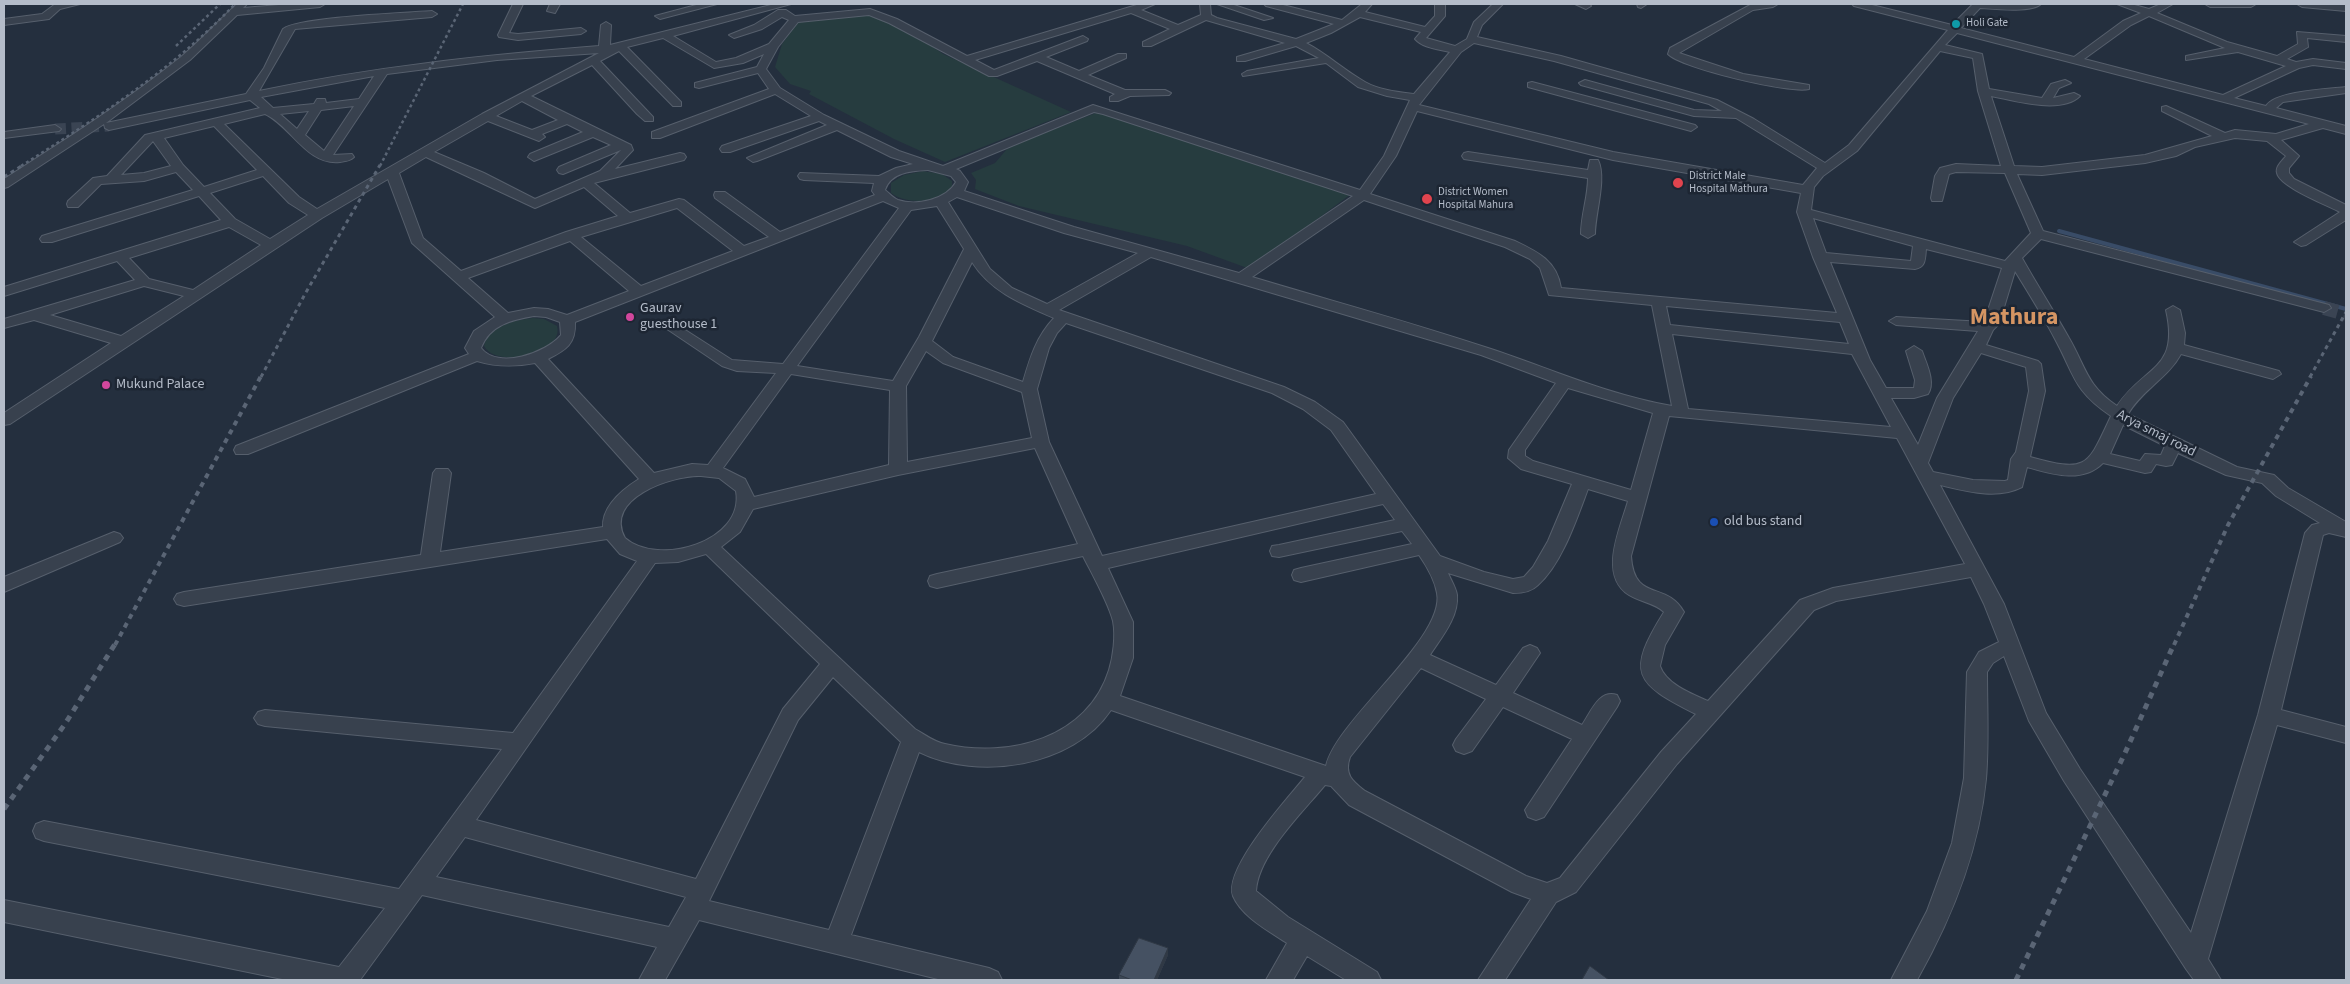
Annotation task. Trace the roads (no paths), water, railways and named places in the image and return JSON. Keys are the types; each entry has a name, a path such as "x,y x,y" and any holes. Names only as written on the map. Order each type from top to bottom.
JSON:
{"street":[{"path":"4,22 45,17 58,7 75,4"},
{"path":"4,184 82,134 154,83 210,37 238,8 321,4"},
{"path":"309,24 321,4"},
{"path":"518,4 503,35 518,37 582,27 581,50"},
{"path":"654,4 654,10 677,30"},
{"path":"660,16 712,4"},
{"path":"830,15 861,4"},
{"path":"964,60 1022,40 1150,4"},
{"path":"1205,4 1206,16"},
{"path":"1222,4 1268,18"},
{"path":"1270,4 1341,23"},
{"path":"1241,60 1299,43 1360,14 1367,4"},
{"path":"1440,4 1440,16 1427,30 1421,41 1457,50"},
{"path":"1472,40 1472,34 1477,23 1498,4"},
{"path":"1773,4 1750,7 1682,45 1674,50 1673,54 1690,62 1742,77 1805,87"},
{"path":"1858,4 1957,28 2346,130"},
{"path":"2036,4 2012,7 1978,5 1938,47 1853,148 1824,167 1808,190 1804,212 1820,258 1836,290 1858,350 1994,604 2036,715 2067,767 2202,970"},
{"path":"2122,4 2147,12 2207,38 2296,65"},
{"path":"2078,60 2122,26 2147,12 2168,4"},
{"path":"2210,4 2251,4"},
{"path":"2302,4 2346,8"},
{"path":"780,8 794,19 856,12 880,15 993,74 1039,58 1082,39"},
{"path":"110,126 335,79 383,72 604,49 677,30 780,8"},
{"path":"734,35 758,27 780,8"},
{"path":"1132,10 1178,29"},
{"path":"251,96 269,68 287,31 292,27 432,14"},
{"path":"1360,14 1427,30"},
{"path":"1147,44 1206,16 1299,43 1362,84 1415,103 1594,152 1667,167 1808,190"},
{"path":"699,85 761,69 773,46 794,19"},
{"path":"604,49 606,25"},
{"path":"664,34 675,43 714,64 739,61 773,46"},
{"path":"2280,59 2304,44 2301,34 2346,40"},
{"path":"1241,278 1362,196 1390,156 1415,103 1457,50 1472,40 1484,41 1601,70 1713,102 1740,116 1824,167"},
{"path":"4,420 318,216 486,116 620,46"},
{"path":"620,46 677,104"},
{"path":"1938,47 1978,56 1984,91 2003,156 2038,234"},
{"path":"2190,58 2238,48"},
{"path":"1078,75 1122,56"},
{"path":"1039,58 1124,94"},
{"path":"592,59 604,70 628,101 649,119"},
{"path":"1247,74 1327,60"},
{"path":"2225,98 2296,65 2313,62 2346,66"},
{"path":"761,69 776,90 836,126 895,154 940,168 961,178 963,184 949,197"},
{"path":"1569,94 1601,70"},
{"path":"326,157 383,72"},
{"path":"298,137 335,79"},
{"path":"1585,83 1694,113 1740,116"},
{"path":"2045,102 2055,86 2066,83"},
{"path":"1532,85 1691,127"},
{"path":"656,135 776,90"},
{"path":"2269,110 2273,103 2280,99 2346,90"},
{"path":"1984,91 2045,102 2060,101 2074,96"},
{"path":"804,176 885,178 910,168 940,168 1124,94 1135,92 1165,93"},
{"path":"251,96 298,137 326,157 348,157"},
{"path":"424,152 480,176 535,204 604,174 627,150 627,148 566,120 522,96"},
{"path":"112,179 144,141 156,136 268,111 363,102"},
{"path":"1093,108 1106,110 1510,244 1534,254 1549,268 1554,292 1845,318"},
{"path":"2166,109 2224,137"},
{"path":"737,137 815,114"},
{"path":"726,149 815,114"},
{"path":"486,116 536,135 566,120"},
{"path":"216,122 294,200 318,216"},
{"path":"1937,198 1941,176 1950,169 2042,172 2145,159 2172,152 2191,144 2235,134 2271,138 2322,124"},
{"path":"753,158 836,126"},
{"path":"4,135 55,129"},
{"path":"534,157 594,132"},
{"path":"156,136 179,168 230,222 272,246"},
{"path":"2271,138 2293,156 2283,168 2283,174 2290,182 2346,210"},
{"path":"563,170 621,145"},
{"path":"1588,234 1588,217 1594,192 1594,152"},
{"path":"895,154 885,178 878,186 882,197 890,201 908,205 949,197 1241,278 1486,352 1622,400 1662,410 1903,433"},
{"path":"1468,156 1594,174"},
{"path":"590,180 680,157"},
{"path":"73,204 97,181 144,177 179,168"},
{"path":"47,239 267,171"},
{"path":"392,172 417,240 505,318"},
{"path":"590,180 627,217"},
{"path":"720,195 778,237"},
{"path":"567,320 570,327 569,335 552,351 538,357 509,363 484,360 477,356 473,349 474,341 480,332 505,318 520,314 548,313 567,320 882,197"},
{"path":"949,197 971,249 985,272 997,284 1056,313 1278,390 1304,402 1325,415 1337,426 1428,554 1447,593 1447,605 1442,619 1418,658 1341,752 1330,777 1252,860 1243,885 1244,896 1259,911 1368,980"},
{"path":"458,277 627,217 679,203 743,252"},
{"path":"712,471 908,205"},
{"path":"1804,212 1920,244 2012,261"},
{"path":"2300,242 2346,214"},
{"path":"4,292 230,222"},
{"path":"1923,469 1945,398 1977,347 1987,327 1992,324 2012,261 2038,234"},
{"path":"2038,234 2324,308"},
{"path":"571,236 640,293"},
{"path":"1820,258 1915,265 1918,262 1920,244"},
{"path":"898,469 898,386 924,342 971,249"},
{"path":"709,546 907,735 944,753 982,757 1026,754 1055,745 1078,732 1095,717 1116,686 1126,643 1123,622 1041,442 1029,389 1040,348 1050,331 1056,313 1150,252"},
{"path":"120,256 144,282"},
{"name":"Arya smaj road","path":"2012,261 2063,340 2081,380 2096,399 2119,416 2232,471 2268,479 2282,492 2346,531"},
{"path":"4,324 144,282 197,295"},
{"path":"1658,301 1681,413"},
{"path":"2019,459 2051,468 2082,470 2101,458 2126,404 2171,359 2176,348 2179,333 2174,310"},
{"path":"34,315 124,342"},
{"path":"1896,321 1987,327"},
{"path":"674,329 726,363 749,368 786,369 898,386"},
{"path":"1664,330 1858,350"},
{"path":"924,342 948,360 1029,389"},
{"path":"1923,469 2007,489 2016,483 2019,459 2024,453 2036,391 2034,364 1977,347"},
{"path":"2176,348 2273,374"},
{"path":"1880,393 1914,394 1922,391 1923,380 1914,351"},
{"path":"242,450 477,356"},
{"path":"538,357 650,480"},
{"path":"1565,381 1516,455 1519,461 1637,498"},
{"path":"1662,410 1622,556 1623,576 1631,586 1668,604 1674,612 1652,652 1650,665 1653,676 1662,685 1710,712"},
{"path":"746,504 898,469 1041,442"},
{"path":"2101,458 2145,468 2151,458 2166,461 2174,444"},
{"path":"692,470 712,471 729,476 742,485 747,498 745,512 736,527 709,546 674,556 650,557 632,552 618,544 611,532 612,518 619,504 632,491 650,480 670,473 692,470"},
{"path":"430,560 442,473"},
{"path":"1301,575 1428,554 1505,584 1524,586 1533,582 1556,544 1582,481"},
{"path":"937,580 1093,556 1387,497"},
{"path":"1279,552 1406,524"},
{"path":"2202,970 2269,715 2314,533 2318,528 2329,527 2346,531"},
{"path":"184,599 611,532"},
{"path":"4,585 114,538"},
{"path":"4,911 345,980 412,893 458,825 650,557"},
{"path":"1491,980 1548,894 1568,885 1669,758 1807,605 1834,595 1976,569"},
{"path":"1904,980 1928,939 1960,859 1974,792 1977,672 1981,660 1993,650 2010,647"},
{"path":"1464,745 1530,653"},
{"path":"1418,658 1586,736"},
{"path":"654,980 698,899 790,715 832,664"},
{"path":"1106,700 1330,777 1366,802 1520,885 1548,894"},
{"path":"1536,810 1610,701"},
{"path":"2269,715 2346,734"},
{"path":"265,718 517,742"},
{"path":"837,941 913,738"},
{"path":"458,825 837,941 989,980"},
{"path":"44,831 412,893 675,940"},
{"path":"1280,980 1303,939"}],"waterway":[{"path":"2059,231 2346,309"}],"tunnel":[{"path":"55,129 109,126"},
{"path":"2324,308 2346,314"}],"railway":[{"path":"176,46 220,4"},
{"path":"21,166 78,130 160,72 211,28 235,4"},
{"path":"380,166 463,4"},
{"path":"4,177 23,165"},
{"path":"261,377 305,294 380,165"},
{"path":"2310,377 2346,312"},
{"path":"115,645 261,376"},
{"path":"2174,645 2228,525 2311,376"},
{"path":"4,809 65,724 115,644"},
{"path":"2016,980 2125,753 2174,644"}],"place":[{"name":"Holi Gate","path":"1956,24"},
{"name":"District Male Hospital Mathura","path":"1678,183"},
{"name":"District Women Hospital Mahura","path":"1427,199"},
{"name":"Gaurav guesthouse 1","path":"630,317"},
{"name":"Mukund Palace","path":"106,385"},
{"name":"old bus stand","path":"1714,522"}],"district":[{"name":"Mathura","path":"2014,319"}]}
